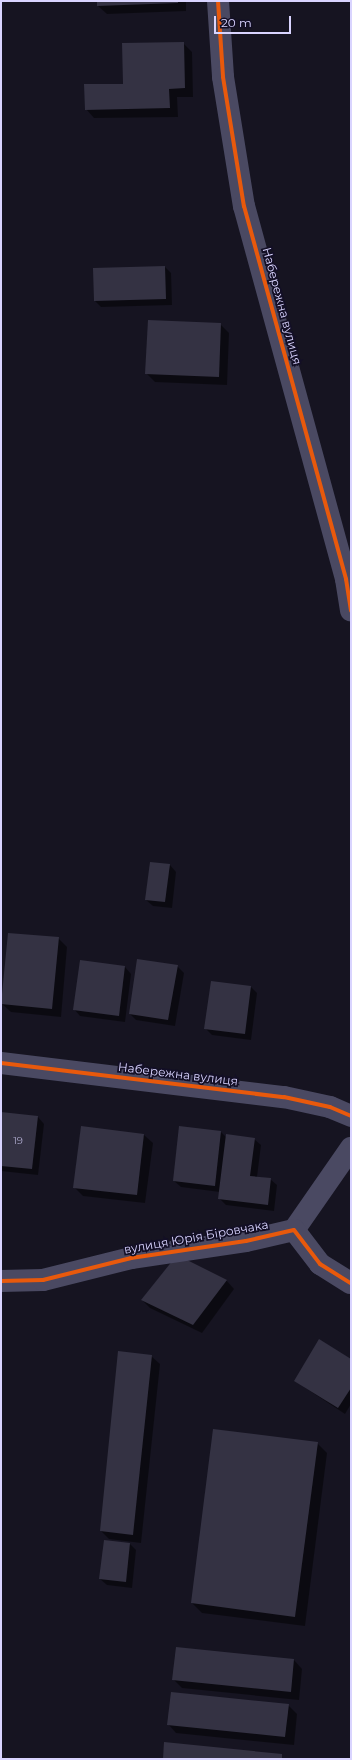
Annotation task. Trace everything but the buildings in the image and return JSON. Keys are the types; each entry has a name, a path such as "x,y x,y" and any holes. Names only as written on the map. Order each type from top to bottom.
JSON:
{"street":[{"name":"Набережна вулиця","path":"218,1 223,77 244,206 344,572 351,611"},
{"name":"Набережна вулиця","path":"1,1063 284,1097 330,1107 351,1116"},
{"path":"351,1148 294,1230 320,1264 351,1283"},
{"name":"вулиця Юрія Біровчака","path":"1,1281 43,1280 130,1258 246,1241 294,1230"}],"cycle path":[{"path":"218,1 223,77 244,206 346,579 351,611"},
{"path":"1,1063 284,1097 330,1107 351,1116"},
{"path":"1,1281 43,1280 131,1258 246,1241 294,1230 320,1264 351,1283"}]}
